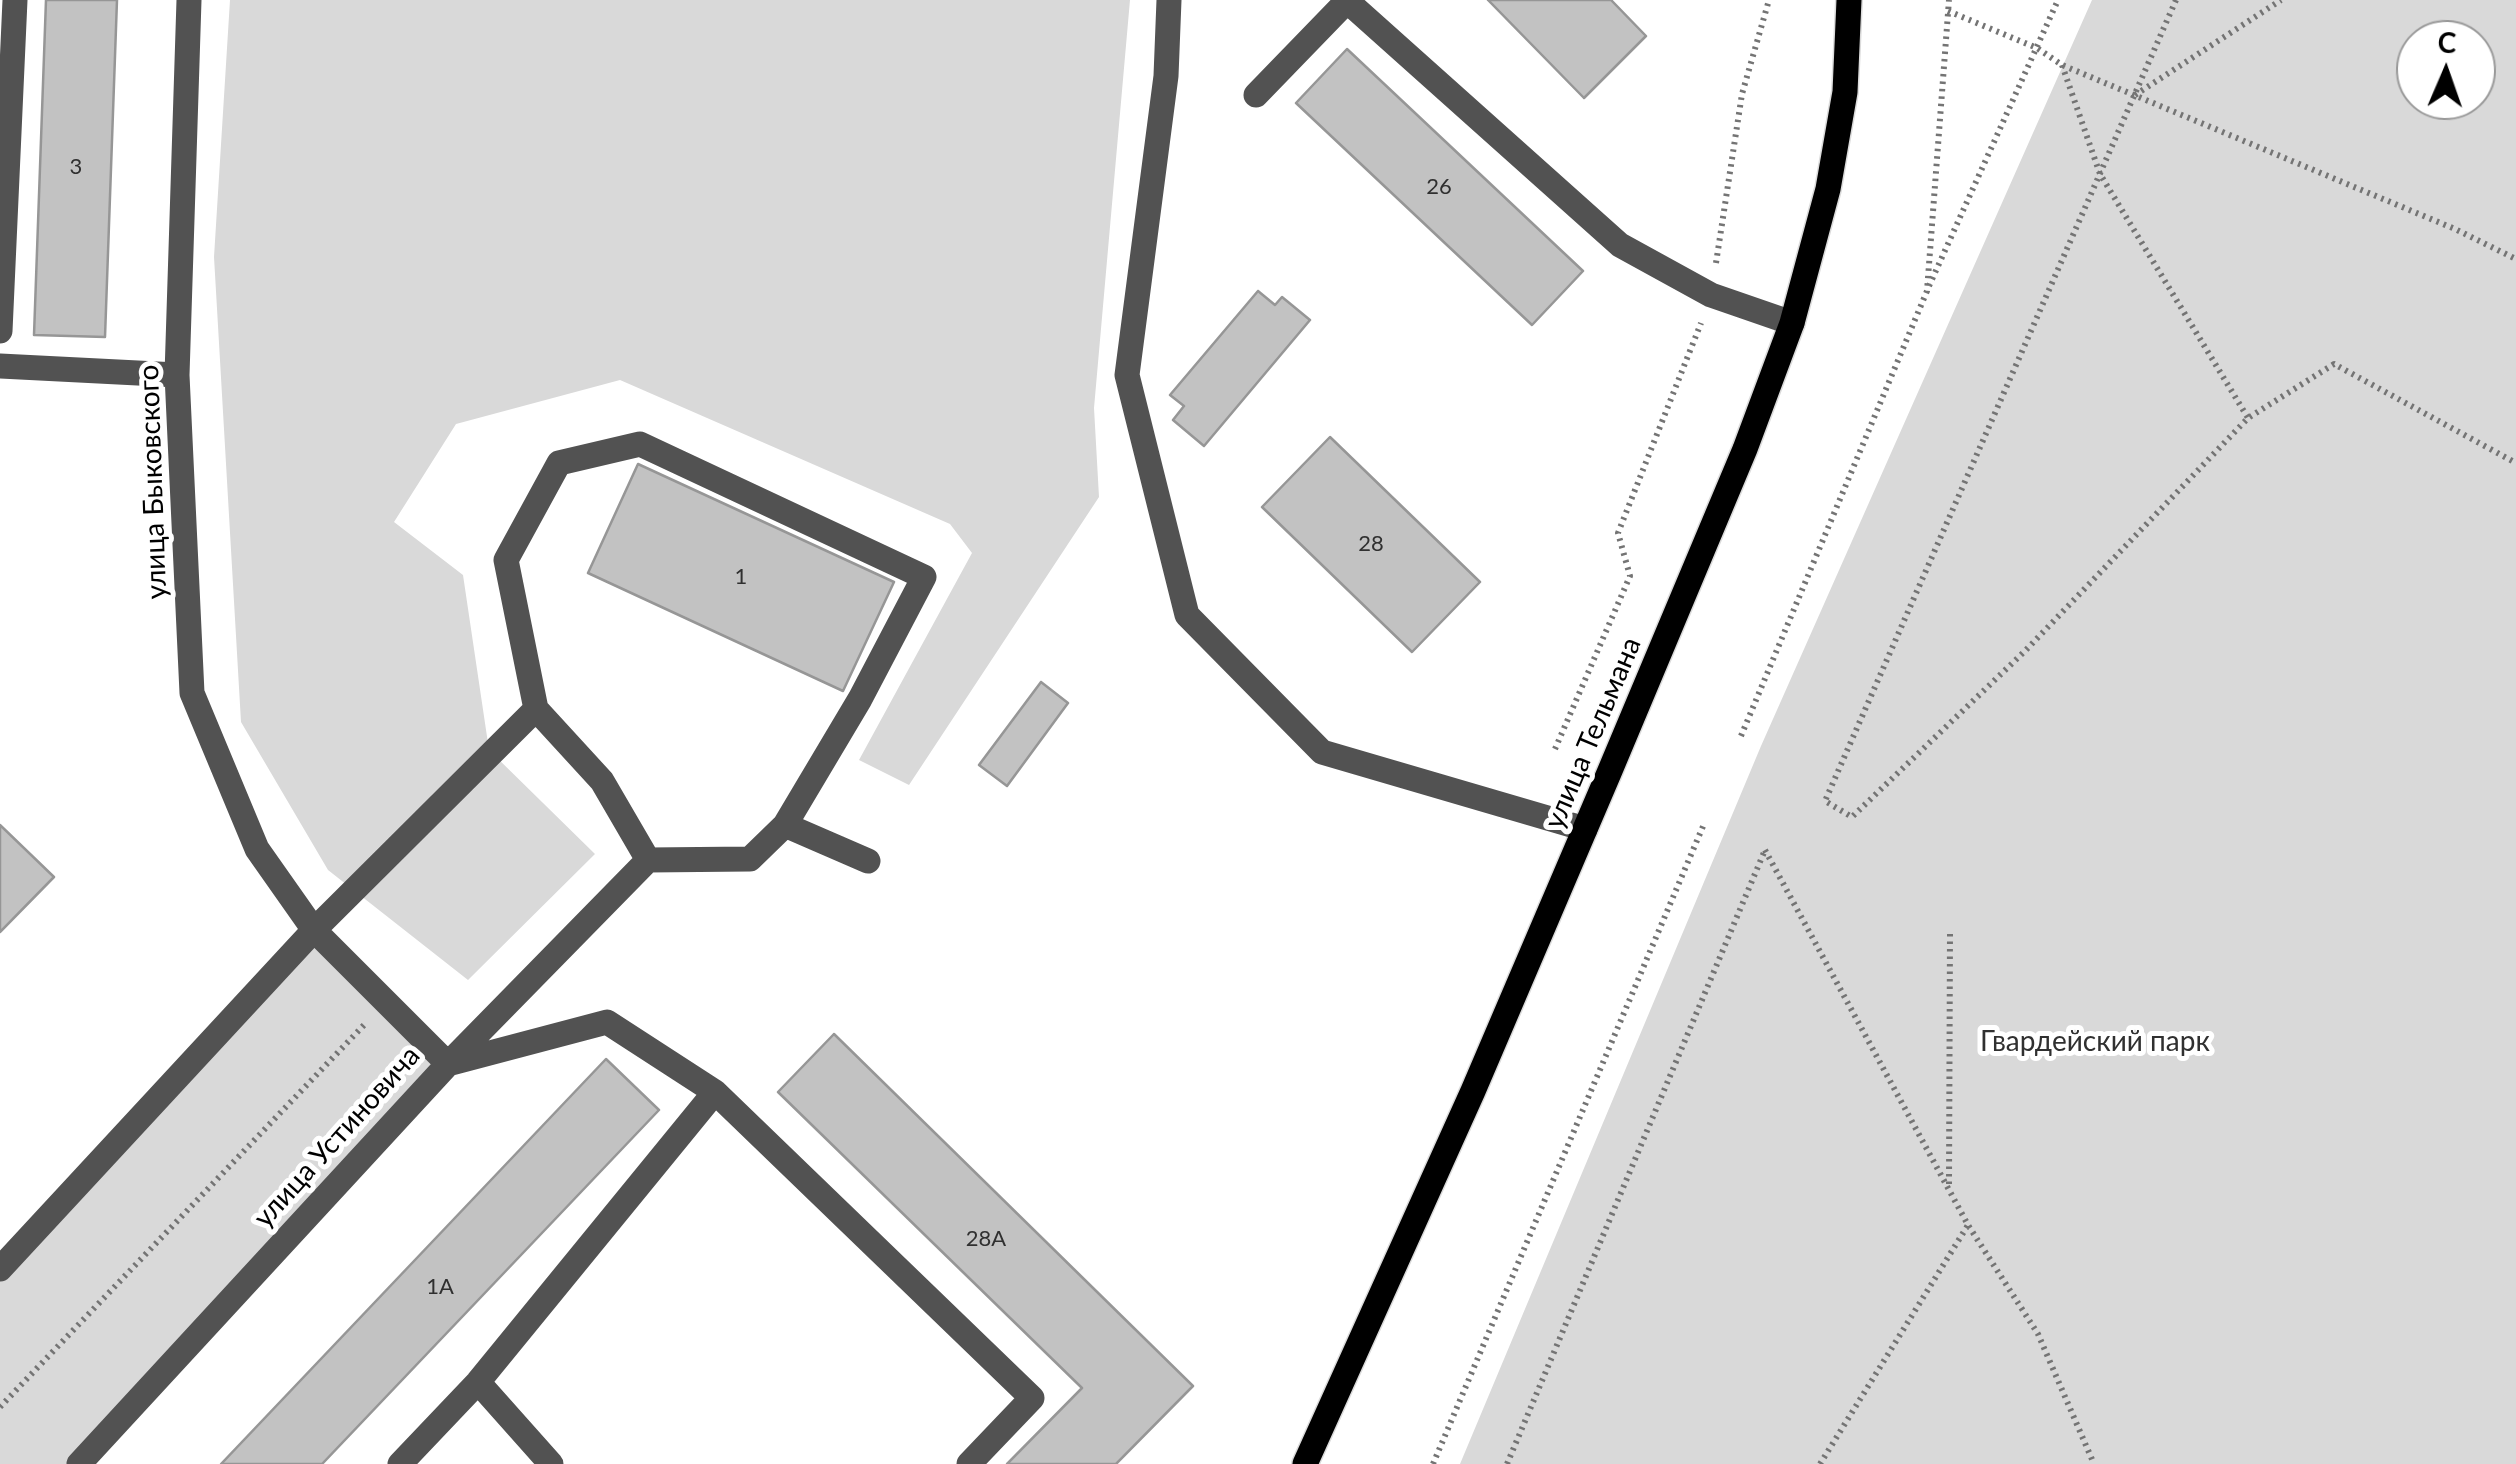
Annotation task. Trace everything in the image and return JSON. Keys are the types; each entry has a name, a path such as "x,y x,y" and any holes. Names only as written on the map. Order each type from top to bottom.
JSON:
{"main road":[{"name":"улица Тельмана","path":"1305,1464 1473,1091 1585,829 1745,448 1792,323 1828,189 1845,92 1849,0"}],"street":[{"path":"0,331 15,0"},
{"name":"улица Быковского","path":"190,0 177,375 192,693 257,849 314,930"},
{"path":"1169,0 1166,76 1127,375 1187,615 1322,752 1585,829"},
{"path":"1256,94 1347,1 1620,245 1712,295 1792,323"},
{"path":"0,366 177,375"},
{"path":"448,1064 648,860 750,859 785,826 860,699 924,577 640,444 560,463 506,560 536,709 602,781 648,860"},
{"path":"0,1269 314,930 536,709"},
{"path":"785,826 868,862"},
{"name":"улица Устиновича","path":"80,1464 448,1064 314,930"},
{"path":"448,1064 607,1022 715,1092 1032,1398 969,1464"},
{"path":"400,1464 478,1382 715,1092"},
{"path":"478,1382 550,1464"}],"path":[{"path":"1554,749 1630,576 1618,533 1712,295 1742,94 1768,0"},
{"path":"1927,291 1948,0"},
{"path":"1741,736 1927,291 2058,0"},
{"path":"2176,0 1824,802 1852,817 2025,651 2248,418 2334,364 2516,463"},
{"path":"2134,96 2281,0"},
{"path":"1948,11 2037,48 2062,64 2134,96 2455,228 2516,258"},
{"path":"2062,64 2100,174 2248,418"},
{"path":"1432,1464 1704,824"},
{"path":"1507,1464 1766,850 1968,1225 2038,1334 2094,1464"},
{"path":"1949,1185 1950,931"},
{"path":"0,1407 386,1002"},
{"path":"1820,1464 1968,1225"}],"green space":[{"path":"230,0 1130,0 1094,408 1099,497 909,785 859,760 972,553 950,524 620,380 456,424 394,522 463,575 489,750 595,854 468,980 328,870 241,722 214,257"},
{"name":"Гвардейский парк","path":"2092,0 2516,0 2516,1464 1460,1464 1761,746"},
{"path":"314,930 448,1064 79,1464 0,1464 0,1269"}],"building":[{"path":"46,0 117,0 105,337 34,335"},
{"path":"1488,0 1611,0 1646,36 1584,98"},
{"path":"1347,49 1583,271 1532,325 1296,103"},
{"path":"1258,291 1275,305 1282,297 1310,320 1204,446 1173,420 1184,406 1170,395"},
{"path":"1330,437 1480,582 1412,652 1262,507"},
{"path":"638,464 894,582 843,691 588,573"},
{"path":"1041,682 1068,703 1007,786 979,765"},
{"path":"0,825 54,877 0,932"},
{"path":"834,1034 1193,1386 1116,1464 1007,1464 1082,1388 778,1092"},
{"path":"606,1059 659,1110 322,1464 221,1464"}]}
